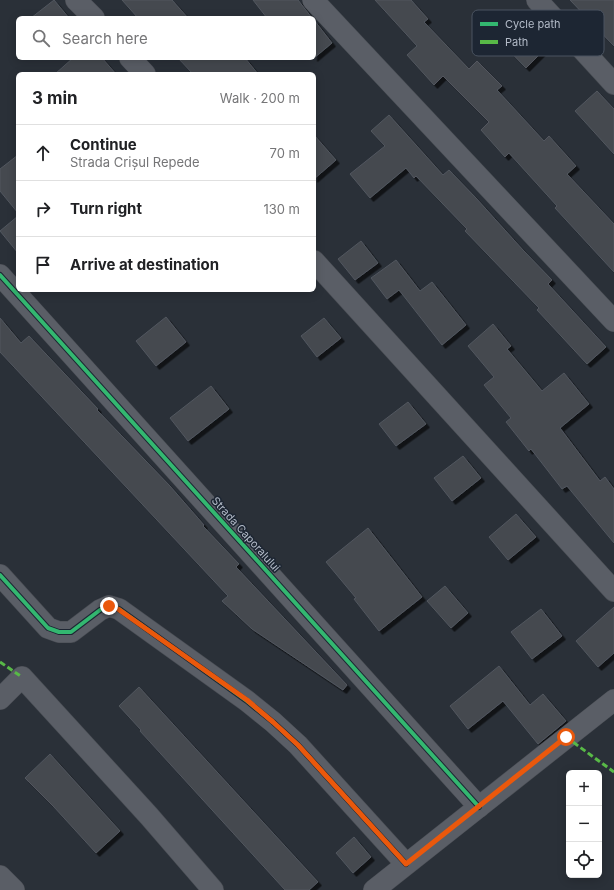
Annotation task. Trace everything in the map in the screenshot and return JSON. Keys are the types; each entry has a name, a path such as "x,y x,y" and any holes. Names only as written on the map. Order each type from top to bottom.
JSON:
{"street":[{"path":"76,0 92,16"},
{"path":"313,0 614,322"},
{"path":"537,0 546,10"},
{"path":"588,56 614,84"},
{"path":"132,60 143,72"},
{"path":"316,263 614,591"},
{"name":"Strada Caporalului","path":"0,275 479,807"},
{"path":"0,575 48,628 59,632 71,632 100,610 109,606 118,609 247,700 298,745 406,864"},
{"path":"0,699 22,677 144,810 214,890"},
{"path":"374,890 614,700"},
{"path":"0,876 14,890"}],"building":[{"path":"54,0 67,16 34,16"},
{"path":"122,0 172,0 186,16 136,16"},
{"path":"253,0 298,0 310,16 265,16"},
{"path":"375,0 411,0 428,19 424,22 469,69 477,61 502,86 497,90 544,141 549,136 576,166 567,174 614,224 614,272 555,208 557,206 509,153 505,157 481,130 489,122 443,76 434,85 407,55 417,46"},
{"path":"570,0 614,0 614,46 604,36 604,10 580,10"},
{"path":"316,23 332,43 316,56"},
{"path":"514,56 538,56 526,68"},
{"path":"71,60 104,60 114,72 57,72"},
{"path":"180,60 247,60 256,72 191,72"},
{"path":"597,91 614,109 614,154 575,111"},
{"path":"389,115 443,175 449,170 476,198 552,280 548,284 606,347 587,364 537,310 539,308 465,231 467,229 416,176 414,178 406,168 370,198 350,174 385,146 371,131"},
{"path":"316,137 336,160 316,177"},
{"path":"16,157 16,211 0,191 0,169"},
{"path":"16,218 16,251 0,231"},
{"path":"361,241 378,263 355,280 338,259"},
{"path":"396,260 420,291 432,282 466,325 442,345 399,290 387,299 371,278"},
{"path":"166,317 186,342 156,366 136,341"},
{"path":"0,318 21,343 29,336 170,486 204,525 203,526 239,564 236,567 347,685 343,690 252,629 222,601 228,596 0,352"},
{"path":"324,318 341,338 317,357 301,336"},
{"path":"493,324 511,346 507,349 542,391 564,373 589,404 560,428 600,481 605,477 614,489 614,543 567,486 562,489 531,449 529,451 506,422 511,418 484,385 494,377 468,346"},
{"path":"211,386 229,409 188,441 170,418"},
{"path":"408,402 426,424 396,446 379,424"},
{"path":"463,456 481,478 452,501 434,478"},
{"path":"516,514 536,537 508,560 489,537"},
{"path":"368,528 422,597 379,631 354,599 356,598 326,562"},
{"path":"445,586 468,613 451,628 427,601"},
{"path":"614,607 614,653 598,667 576,641"},
{"path":"541,609 562,636 532,659 511,632"},
{"path":"499,666 530,705 543,694 566,721 538,744 503,701 468,729 450,706"},
{"path":"139,687 318,882 309,890 285,890 119,706"},
{"path":"50,754 120,831 96,853 25,778"},
{"path":"354,837 371,857 353,873 336,853"}],"marked path":[{"path":"0,662 22,677"},
{"path":"566,737 614,772"}],"cycle path":[{"path":"0,275 479,807"},
{"path":"0,575 48,628 59,632 71,632 100,610 109,606 119,609 247,701 273,722 298,745 406,864"}],"route":[{"path":"109,606 118,609 247,700 273,722 298,745 406,864 566,737"}]}
